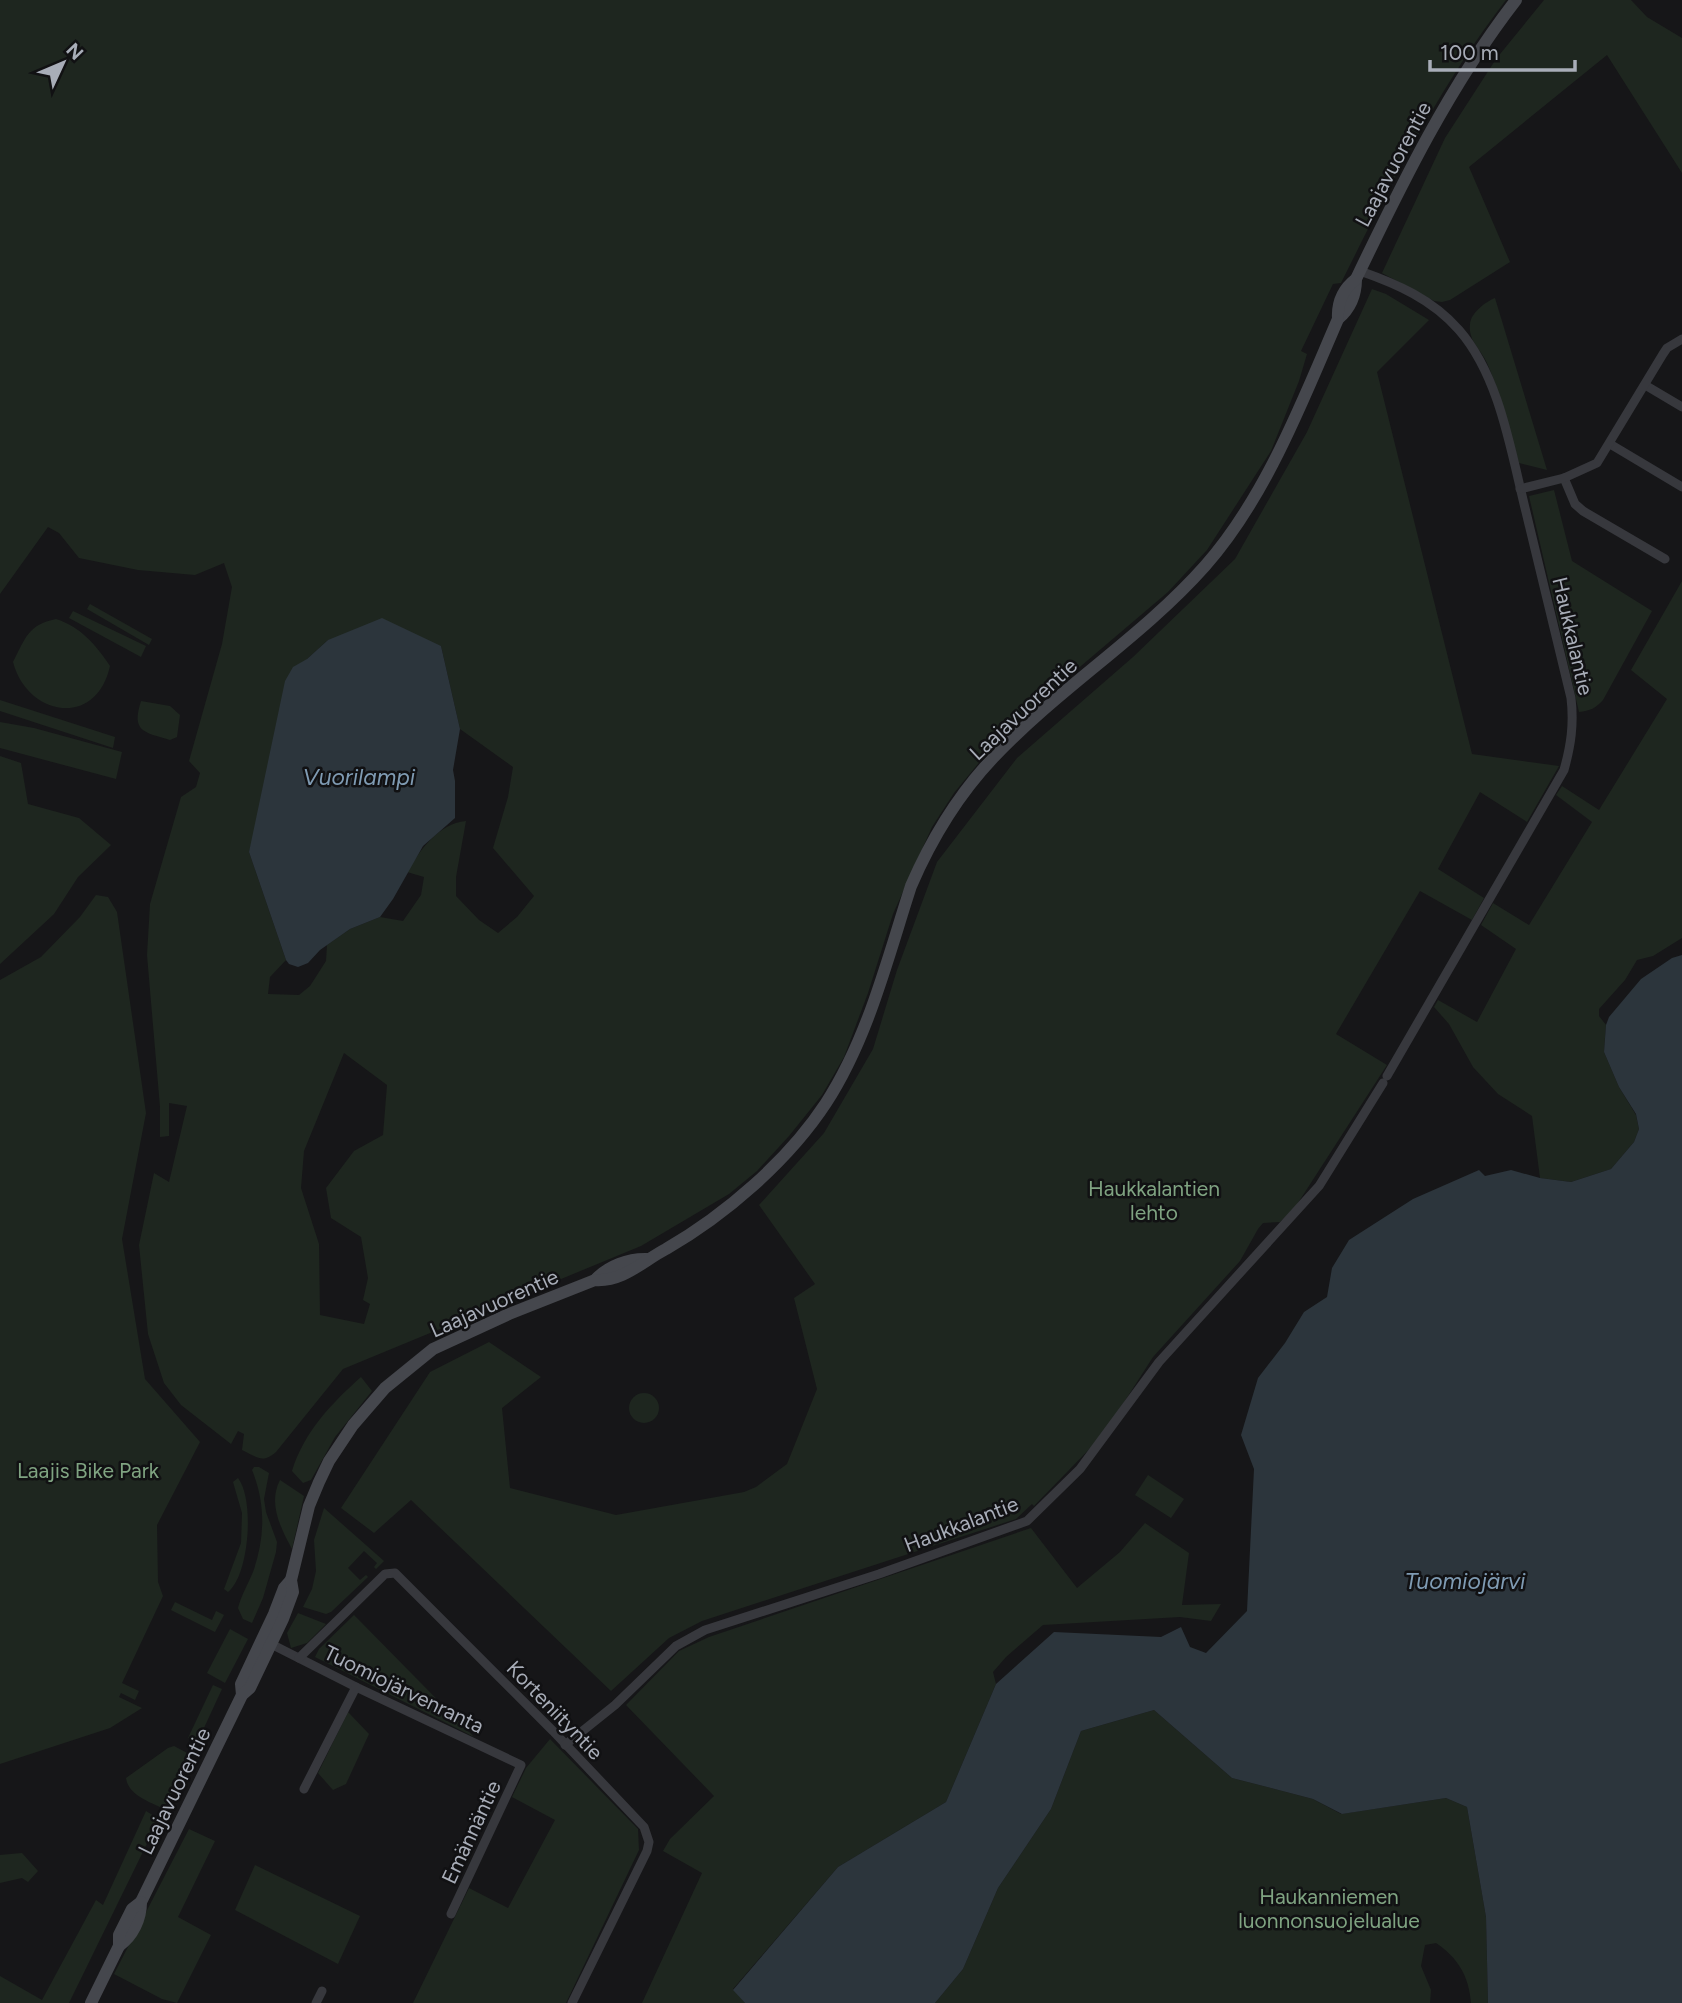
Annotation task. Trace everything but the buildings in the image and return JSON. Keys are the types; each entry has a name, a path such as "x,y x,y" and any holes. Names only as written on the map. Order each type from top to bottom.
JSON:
{"street":[{"name":"Laajavuorentie","path":"91,2003 119,1946 120,1935 132,1909 141,1902 242,1695 250,1688 271,1644 293,1592 291,1580 309,1506 329,1461 353,1425 385,1388 433,1349 595,1280 603,1272 635,1258 648,1259 688,1235 735,1202 793,1144 825,1105 871,1010 911,886 946,818 993,758 1169,603 1205,567 1241,519 1278,453 1338,319 1337,308 1347,286 1358,275 1424,141 1460,80 1516,0"},
{"name":"Haukkalantie","path":"565,1745 615,1705 676,1646 705,1630 879,1574 1027,1521 1080,1469 1159,1362 1319,1186 1385,1080 1555,788 1564,771 1571,746 1574,718 1571,698 1492,386 1482,362 1460,331 1439,310 1418,295 1358,275"},
{"path":"1520,489 1564,478 1597,463 1663,354 1682,339"},
{"path":"1645,385 1682,407"},
{"path":"1610,444 1682,486"},
{"path":"1564,478 1575,504 1583,511 1665,559"},
{"name":"Korteniityntie","path":"299,1658 385,1574 400,1575 644,1827 649,1842 572,2003"},
{"name":"Laajavuorentie","path":"242,1695 241,1684 284,1588 291,1580"},
{"name":"Tuomiojärvenranta","path":"271,1644 522,1765"},
{"path":"304,1789 356,1687"},
{"name":"Emännäntie","path":"451,1914 522,1765"},
{"path":"316,2003 321,1991"}],"green space":[{"path":"0,0 1506,0 1437,102 1341,283 1333,284 1301,351 1307,354 1299,381 1271,451 1207,550 1168,592 1041,700 991,748 954,793 932,827 893,914 844,1057 822,1095 789,1136 757,1171 729,1194 641,1246 343,1369 276,1452 267,1458 259,1458 242,1450 244,1434 238,1431 231,1444 181,1405 164,1383 148,1334 139,1245 154,1173 169,1182 187,1106 169,1103 169,1136 160,1137 160,1107 147,955 150,904 181,797 196,787 200,773 189,761 222,644 232,587 224,563 195,575 138,570 79,558 59,533 48,527 0,594","holes":["328,640 441,646 460,729 513,767 508,797 493,848 534,896 517,917 498,933 479,920 456,896 456,877 466,821 456,823 431,839 407,872 424,877 421,895 403,921 380,917 350,929 327,945 326,961 310,986 299,995 268,994 270,977 286,960 249,852 307,659","344,1053 387,1085 383,1135 354,1151 326,1188 331,1218 361,1237 368,1278 363,1300 370,1304 364,1324 320,1315 319,1244 301,1188 304,1151"]},
{"path":"1544,0 1631,0 1647,17 1682,38 1682,173 1607,55 1469,167 1510,262 1450,300 1434,301 1382,273 1445,138 1496,59"},
{"name":"Haukkalantien lehto","path":"1372,289 1386,294 1429,320 1377,372 1472,754 1559,766 1527,822 1480,792 1438,869 1484,898 1472,920 1420,891 1336,1034 1387,1065 1296,1206 1280,1222 1263,1223 1240,1261 1153,1357 1103,1435 1034,1506 1032,1504 1016,1519 702,1621 669,1638 611,1691 411,1500 374,1533 341,1508 430,1372 489,1342 541,1377 502,1408 510,1488 616,1515 744,1492 756,1487 787,1464 817,1389 794,1298 815,1284 759,1205 824,1133 873,1049 897,970 937,862 1017,758 1133,657 1235,559 1307,432"},
{"path":"1495,298 1547,470 1519,463 1492,375 1471,335 1470,324 1473,316 1483,305"},
{"path":"1554,490 1572,561 1652,611 1603,700 1593,709 1579,712 1529,496"},
{"path":"1682,581 1682,938 1653,956 1637,960 1625,980 1599,1009 1599,1016 1606,1025 1604,1052 1619,1087 1636,1115 1639,1129 1634,1142 1611,1169 1571,1182 1540,1178 1532,1116 1498,1094 1473,1067 1449,1024 1434,1007 1438,1000 1477,1022 1516,949 1481,925 1493,903 1529,925 1592,822 1556,795 1562,786 1599,810 1667,699 1631,670"},
{"path":"90,604 152,639 149,645 87,609"},
{"path":"73,611 146,646 141,657 69,618"},
{"path":"56,619 65,622 87,638 110,666 102,686 91,700 77,707 62,708 46,704 32,694 21,680 13,662 29,633 39,625"},
{"path":"0,700 115,737 113,748 0,711"},
{"path":"141,701 170,706 180,715 177,737 170,740 142,729 138,719"},
{"path":"0,722 34,728 122,752 116,779 0,748"},
{"path":"0,756 21,763 28,804 79,818 111,845 78,877 54,914 0,964"},
{"name":"Laajis Bike Park","path":"96,895 108,897 117,912 146,1113 122,1239 145,1379 200,1442 157,1525 158,1582 163,1596 122,1683 139,1691 135,1700 121,1693 119,1697 142,1708 110,1728 0,1764 0,980 41,957 80,917"},
{"path":"361,1377 372,1391 335,1437 311,1480 303,1483 292,1471 311,1431 329,1408"},
{"path":"644,1393 655,1397 659,1408 655,1419 644,1423 633,1419 629,1408 633,1397"},
{"path":"254,1467 269,1473 264,1499 277,1542 263,1598 252,1623 243,1619 238,1608 253,1572 262,1534 262,1508 252,1470"},
{"path":"1148,1475 1184,1499 1171,1518 1135,1495"},
{"path":"238,1478 247,1503 247,1537 241,1571 228,1592 224,1589 241,1543 242,1513 233,1482"},
{"path":"280,1480 304,1496 292,1549 275,1506"},
{"path":"324,1508 384,1561 376,1569 374,1567 377,1563 364,1551 348,1568 360,1580 366,1575 368,1577 326,1614 303,1607 312,1589 316,1571 314,1540"},
{"path":"1145,1523 1189,1553 1182,1605 1221,1604 1211,1621 1180,1617 1043,1625 993,1672 996,1684 946,1802 838,1867 733,1989 745,2003 642,2003 702,1873 663,1851 670,1839 714,1796 626,1705 679,1651 709,1637 1031,1528 1077,1588 1120,1552"},
{"path":"175,1602 212,1620 216,1611 224,1615 215,1632 171,1610"},
{"path":"298,1613 326,1624 307,1643 291,1648 287,1633"},
{"path":"354,1615 474,1737 315,1657 319,1649"},
{"path":"230,1629 248,1639 225,1683 207,1673"},
{"path":"213,1685 222,1689 197,1743 188,1738"},
{"name":"Haukanniemen luonnonsuojelualue","path":"1154,1710 1232,1778 1313,1799 1341,1814 1446,1798 1467,1807 1486,1917 1488,2003 1471,2003 1468,1984 1461,1968 1436,1943 1425,1945 1421,1966 1431,1990 1430,2003 935,2003 963,1969 998,1888 1051,1809 1081,1731"},
{"path":"348,1712 369,1734 346,1784 333,1790 318,1773"},
{"path":"550,1739 638,1829 639,1850 566,2003 413,2003 469,1888 508,1908 555,1820 512,1797 526,1768"},
{"path":"174,1746 191,1755 164,1809 135,1793 126,1778"},
{"path":"146,1811 159,1819 69,2003 0,2003 0,1976 42,2000 96,1900 103,1905"},
{"path":"189,1829 215,1841 178,1917 211,1935 177,2003 162,1999 114,1974"},
{"path":"22,1853 38,1871 28,1882 22,1878 0,1883 0,1855"},
{"path":"255,1865 360,1916 338,1964 235,1910"}],"water":[{"name":"Vuorilampi","path":"382,618 441,646 460,729 453,770 455,818 423,846 380,917 350,929 320,950 308,963 298,967 286,960 249,852 285,681 293,667 307,659 328,640"},
{"name":"Tuomiojärvi","path":"1682,955 1682,2003 1488,2003 1486,1917 1467,1807 1446,1798 1342,1814 1313,1799 1232,1778 1154,1710 1081,1731 1051,1809 998,1888 963,1969 935,2003 745,2003 733,1990 838,1867 946,1802 996,1684 1054,1632 1161,1637 1181,1627 1190,1647 1206,1653 1247,1611 1254,1469 1241,1435 1258,1378 1285,1343 1304,1312 1327,1297 1332,1268 1349,1240 1413,1199 1479,1170 1485,1176 1511,1170 1540,1178 1571,1182 1611,1169 1634,1142 1639,1129 1636,1114 1619,1087 1604,1052 1606,1025 1609,1017 1641,979 1672,958"}]}
